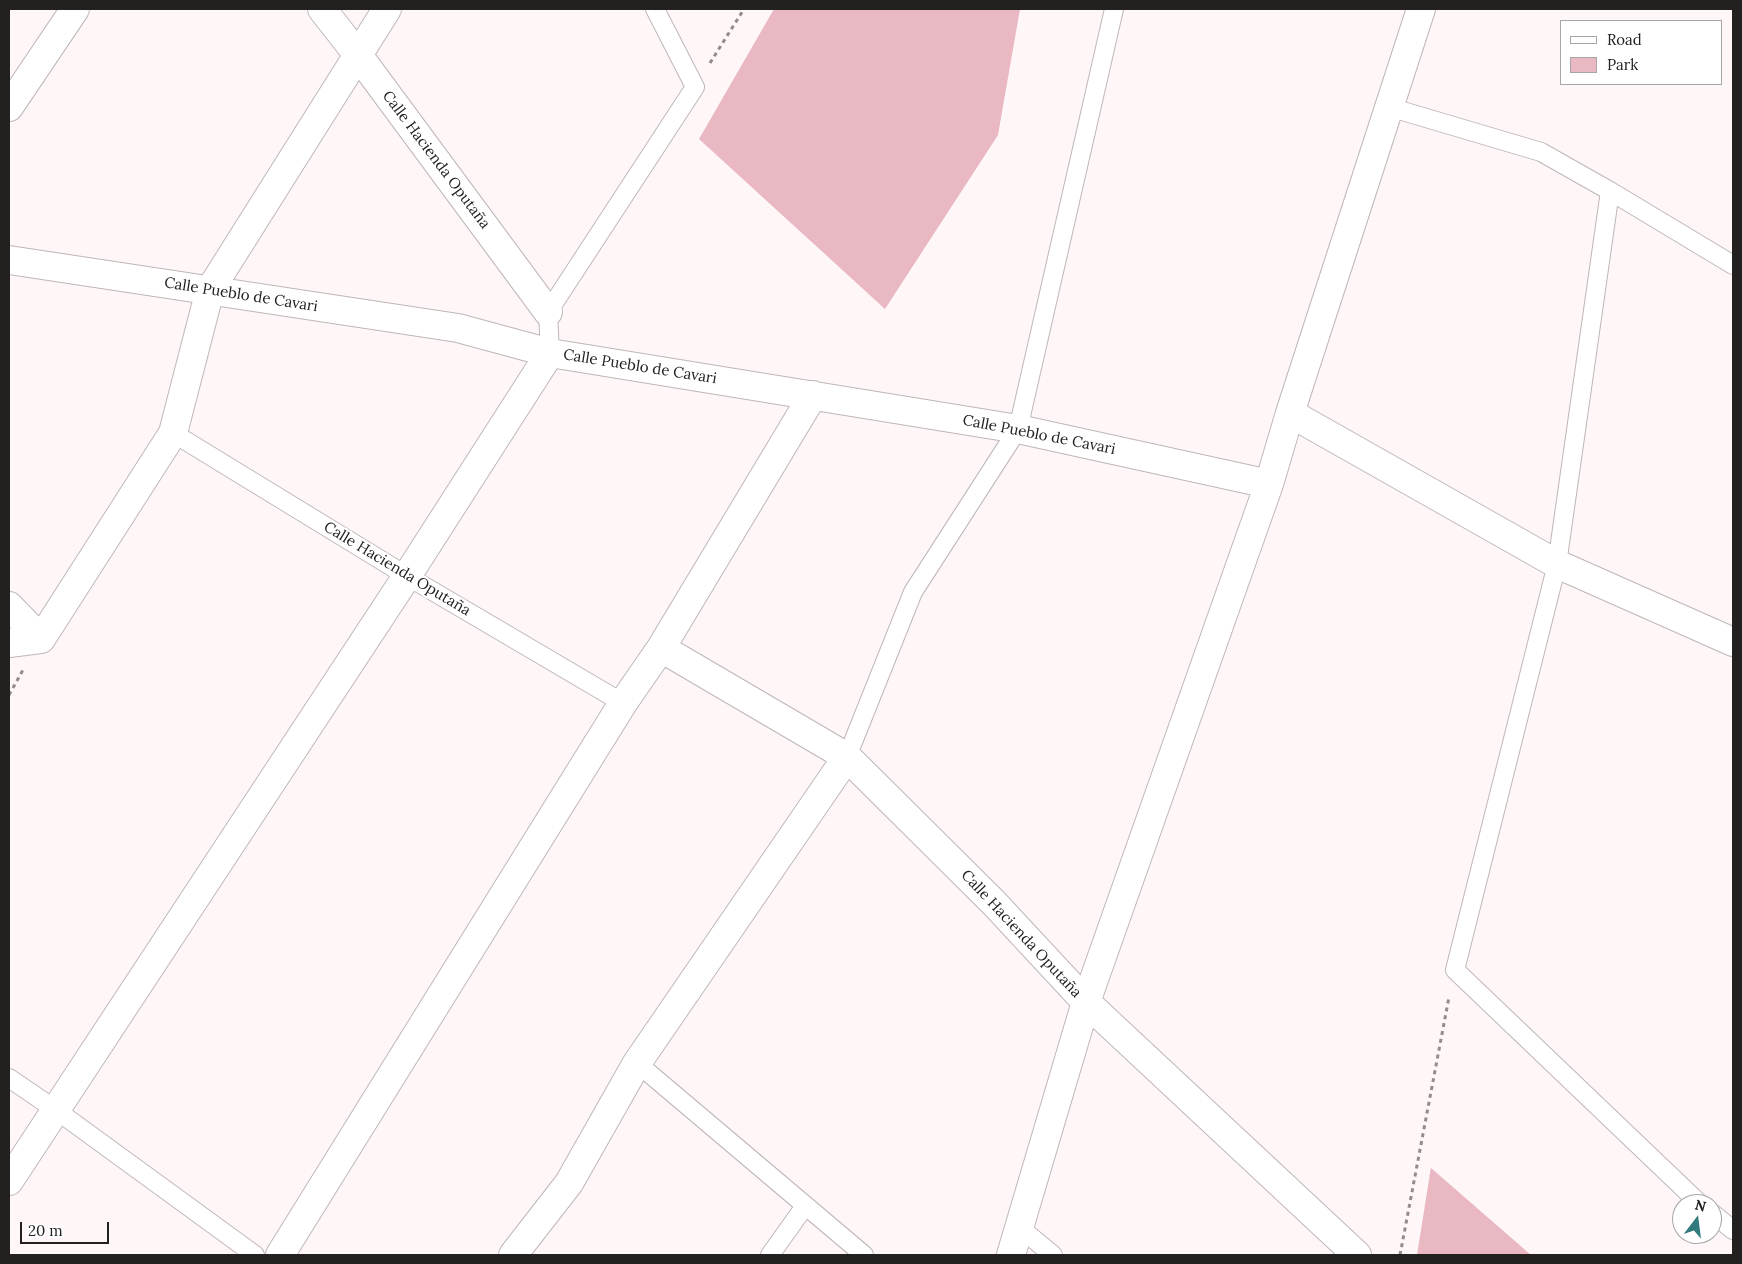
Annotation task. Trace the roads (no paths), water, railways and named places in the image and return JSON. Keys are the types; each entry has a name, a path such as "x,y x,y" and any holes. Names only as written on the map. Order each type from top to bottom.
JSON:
{"street":[{"path":"9,107 75,9"},
{"name":"Calle Hacienda Oputaña","path":"322,9 548,312"},
{"path":"41,639 173,433 210,290 387,9"},
{"path":"1011,1255 1086,1002 1269,484 1290,413 1421,9"},
{"name":"Calle Pueblo de Cavari","path":"9,260 458,328 550,353 1018,429 1269,484"},
{"path":"9,1181 407,576 550,353"},
{"path":"280,1255 623,703 660,648 813,395"},
{"path":"1290,413 1557,564 1733,642"},
{"path":"9,606 41,639"},
{"path":"9,643 41,639"},
{"name":"Calle Hacienda Oputaña","path":"660,648 847,757 994,903 1086,1002 1357,1255"},
{"path":"513,1255 569,1183 637,1063 847,757"}],"lane":[{"path":"550,353 548,312 695,87 655,9"},
{"path":"847,757 913,592 1018,429 1114,9"},
{"path":"1389,107 1541,152 1733,265"},
{"path":"1610,191 1557,564 1454,970 1689,1194"},
{"name":"Calle Hacienda Oputaña","path":"173,433 407,576 623,703"},
{"path":"637,1063 864,1255"},
{"path":"9,1078 255,1255"},
{"path":"770,1255 805,1206"},
{"path":"1722,1221 1733,1230"},
{"path":"1019,1227 1053,1255"}]}
